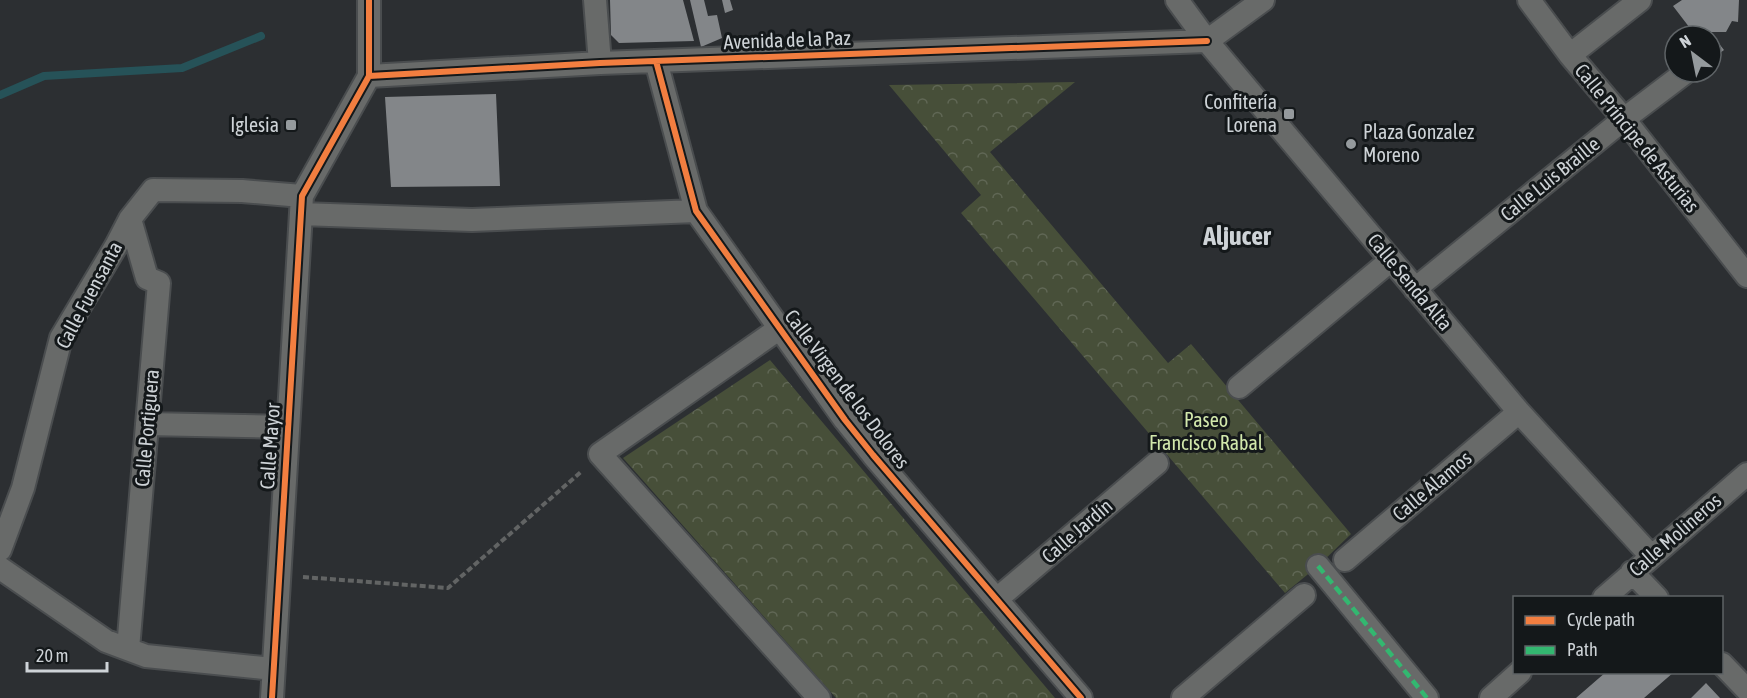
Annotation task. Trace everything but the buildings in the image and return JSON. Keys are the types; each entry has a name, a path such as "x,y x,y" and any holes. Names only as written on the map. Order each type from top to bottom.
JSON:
{"street":[{"path":"369,0 369,75 301,205 472,220 696,211"},
{"path":"595,0 600,63"},
{"name":"Calle Senda Alta","path":"1177,0 1208,41 1519,412 1651,556"},
{"path":"1208,41 1263,0"},
{"name":"Calle Príncipe de Asturias","path":"1529,0 1570,55 1624,119 1747,276"},
{"path":"1570,55 1640,0"},
{"name":"Avenida de la Paz","path":"369,75 600,63 1208,41"},
{"name":"Calle Virgen de los Dolores","path":"656,61 696,211 845,420 1081,698"},
{"name":"Calle Luis Braille","path":"1415,289 1670,84"},
{"name":"Calle Fuensanta","path":"0,550 23,488 61,338 130,219 153,190 242,191 301,205"},
{"name":"Calle Mayor","path":"272,698 301,205"},
{"name":"Calle Portiguera","path":"128,649 159,283 147,278 130,219"},
{"path":"1239,387 1391,260"},
{"path":"780,328 600,454 819,698"},
{"name":"Calle Álamos","path":"1345,560 1519,412"},
{"path":"147,424 288,427"},
{"name":"Calle Jardín","path":"997,599 1157,463"},
{"name":"Calle Molineros","path":"1605,596 1747,474"},
{"path":"1318,566 1427,698"},
{"path":"0,568 106,642 146,656 273,669"},
{"path":"1632,572 1656,596"},
{"path":"1183,698 1304,595"},
{"path":"1723,665 1747,690"},
{"path":"1491,698 1518,674"}],"path":[{"path":"279,576 448,588 600,454"}],"green space":[{"name":"Paseo Francisco Rabal","path":"1075,82 990,152 1168,363 1191,344 1351,534 1318,566 1285,593 961,213 981,195 889,85"},
{"path":"770,360 1055,698 836,698 623,458"}],"waterway":[{"path":"0,95 44,76 182,68 261,36"}],"marked path":[{"path":"1318,566 1427,698"}],"cycle path":[{"path":"272,698 302,196 369,76 369,0"},
{"path":"369,76 600,63 1207,41"},
{"path":"656,61 696,211 845,420 1081,698"}],"place":[{"name":"Confitería Lorena","path":"1289,114"},
{"name":"Iglesia","path":"291,125"},
{"name":"Plaza Gonzalez Moreno","path":"1351,144"}],"district":[{"name":"Aljucer","path":"1237,236"}]}
